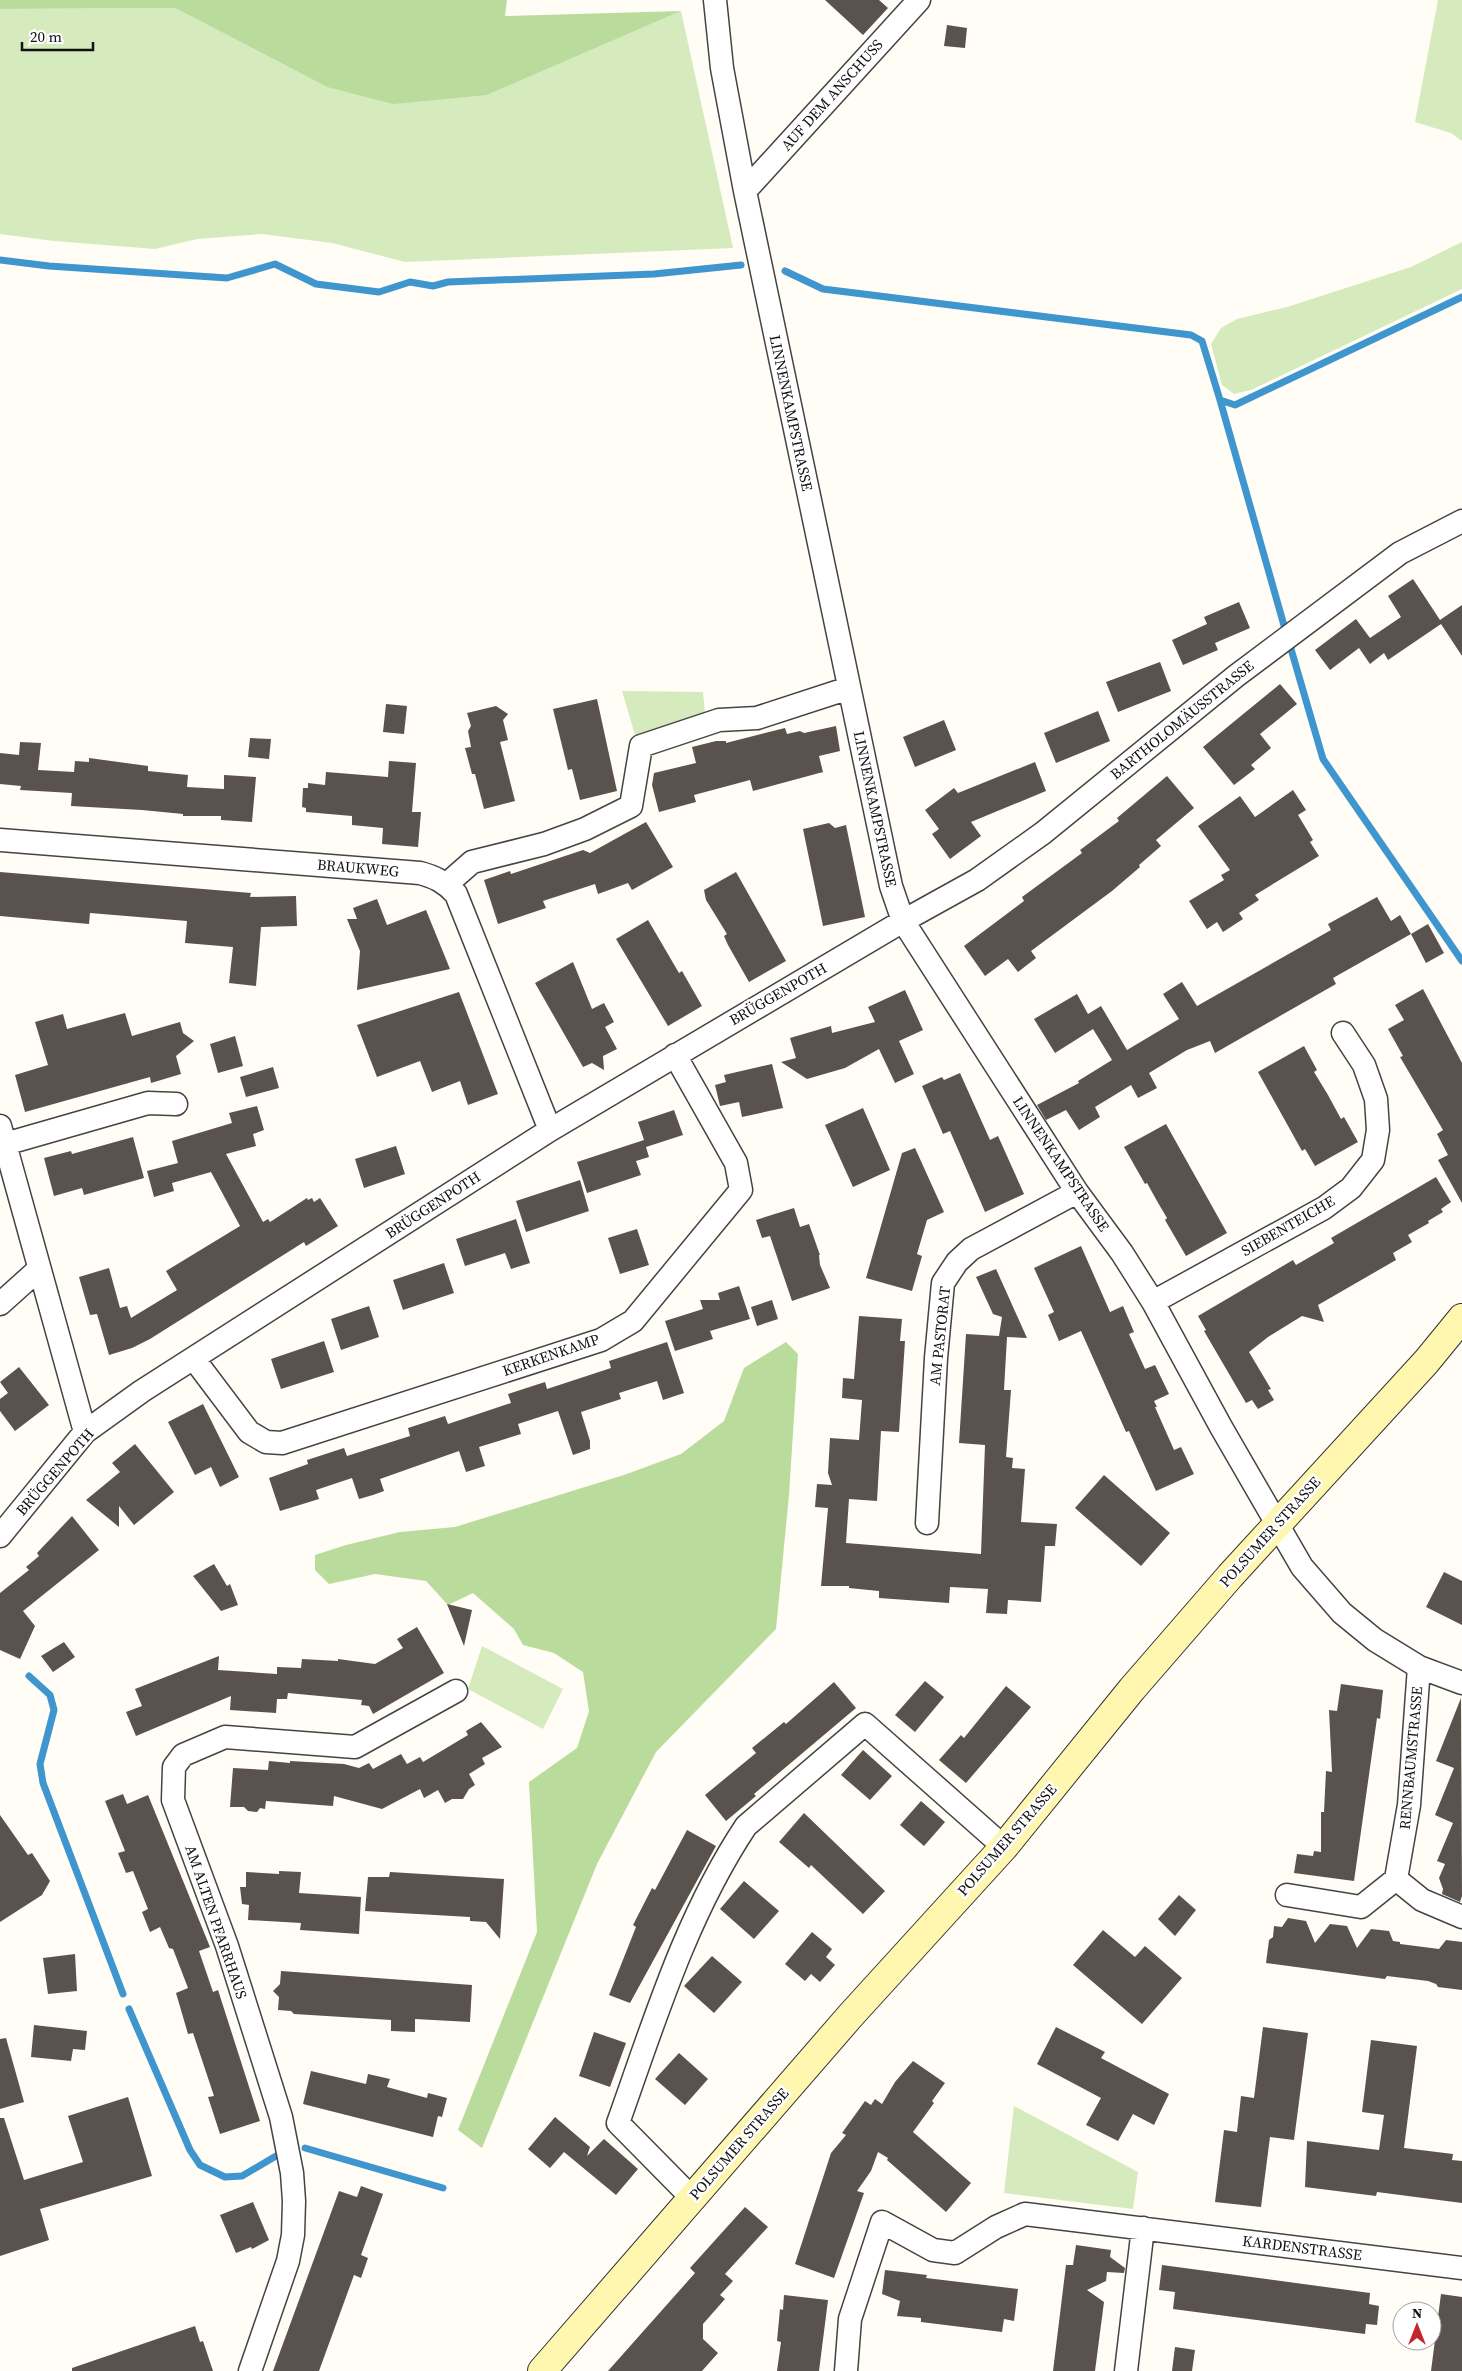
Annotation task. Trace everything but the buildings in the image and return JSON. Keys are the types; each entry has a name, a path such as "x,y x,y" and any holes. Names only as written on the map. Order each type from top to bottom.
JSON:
{"main road":[{"name":"POLSUMER STRASSE","path":"551,2368 692,2198 851,2015 1004,1847 1132,1689 1277,1523 1426,1362 1462,1318"}],"street":[{"name":"LINNENKAMPSTRASSE","path":"715,0 722,68 745,191 891,886 903,920 1077,1192 1122,1253 1153,1302 1221,1428 1277,1523"},
{"name":"AUF DEM ANSCHUSS","path":"745,191 919,0"},
{"name":"BARTHOLOMÄUSSTRASSE","path":"903,920 985,875 1042,833 1236,676 1392,559 1462,521"},
{"path":"550,1130 456,894 447,884 472,862 560,838 585,829 631,806 641,746 719,720 757,718 849,688"},
{"name":"BRAUKWEG","path":"0,840 420,873 435,877 447,884"},
{"name":"BRÜGGENPOTH","path":"0,1536 85,1432 142,1391 550,1130 903,920"},
{"name":"SIEBENTEICHE","path":"1153,1302 1324,1208 1351,1188 1373,1160 1378,1130 1376,1098 1364,1065 1343,1033"},
{"name":"KERKENKAMP","path":"194,1359 249,1432 266,1442 282,1443 601,1340 633,1320 741,1190 736,1163 675,1055"},
{"path":"85,1432 3,1135 148,1103 176,1104"},
{"name":"AM PASTORAT","path":"927,1523 936,1358 943,1283 957,1262 971,1249 1077,1192"},
{"path":"0,1304 39,1270"},
{"path":"1277,1523 1302,1567 1342,1613 1375,1640 1419,1667 1462,1683"},
{"name":"RENNBAUMSTRASSE","path":"1396,1878 1409,1805 1419,1667"},
{"name":"AM ALTEN PFARRHAUS","path":"250,2371 288,2261 293,2235 294,2201 292,2173 281,2117 227,1946 173,1800 174,1767 183,1755 225,1737 355,1746 456,1691"},
{"path":"692,2198 618,2123 684,1940 733,1846 746,1826 864,1724 1004,1847"},
{"path":"1287,1896 1362,1907 1396,1878 1422,1900 1462,1917"},
{"name":"KARDENSTRASSE","path":"846,2371 850,2319 882,2222 933,2250 955,2253 996,2227 1025,2214 1462,2268"},
{"path":"1126,2371 1143,2228"}],"green space":[{"path":"0,0 507,0 505,16 681,11 487,95 393,104 327,87 175,8 0,9"},
{"path":"1438,0 1462,0 1462,141 1451,133 1415,122"},
{"path":"175,8 327,87 487,95 681,11 733,248 405,262 332,243 262,234 197,239 155,249 54,241 0,234 0,9"},
{"path":"1462,242 1462,289 1251,390 1234,394 1222,385 1211,344 1221,328 1237,319 1287,307 1411,267"},
{"path":"622,691 703,692 705,714 635,735"},
{"path":"786,1342 798,1354 789,1495 776,1629 656,1752 597,1864 482,2148 458,2130 537,1932 529,1782 577,1748 589,1711 583,1672 554,1653 523,1645 514,1629 473,1593 448,1605 426,1581 375,1574 329,1584 315,1570 315,1555 346,1545 400,1532 455,1527 624,1475 681,1454 724,1421 744,1368"},
{"path":"482,1646 563,1689 543,1729 468,1689"},
{"path":"1014,2106 1138,2172 1133,2209 1004,2193"}],"waterway":[{"path":"0,260 49,266 227,278 275,264 316,284 379,292 410,282 433,286 448,282 654,274 741,265"},
{"path":"785,271 823,289 1191,335 1202,341 1220,400 1235,405 1462,297"},
{"path":"1220,400 1285,629"},
{"path":"1291,649 1323,759 1462,961"},
{"path":"29,1676 50,1695 54,1710 40,1764 43,1783 123,1994"},
{"path":"129,2009 190,2150 200,2165 225,2177 242,2176 276,2156"},
{"path":"305,2148 443,2188"}]}
